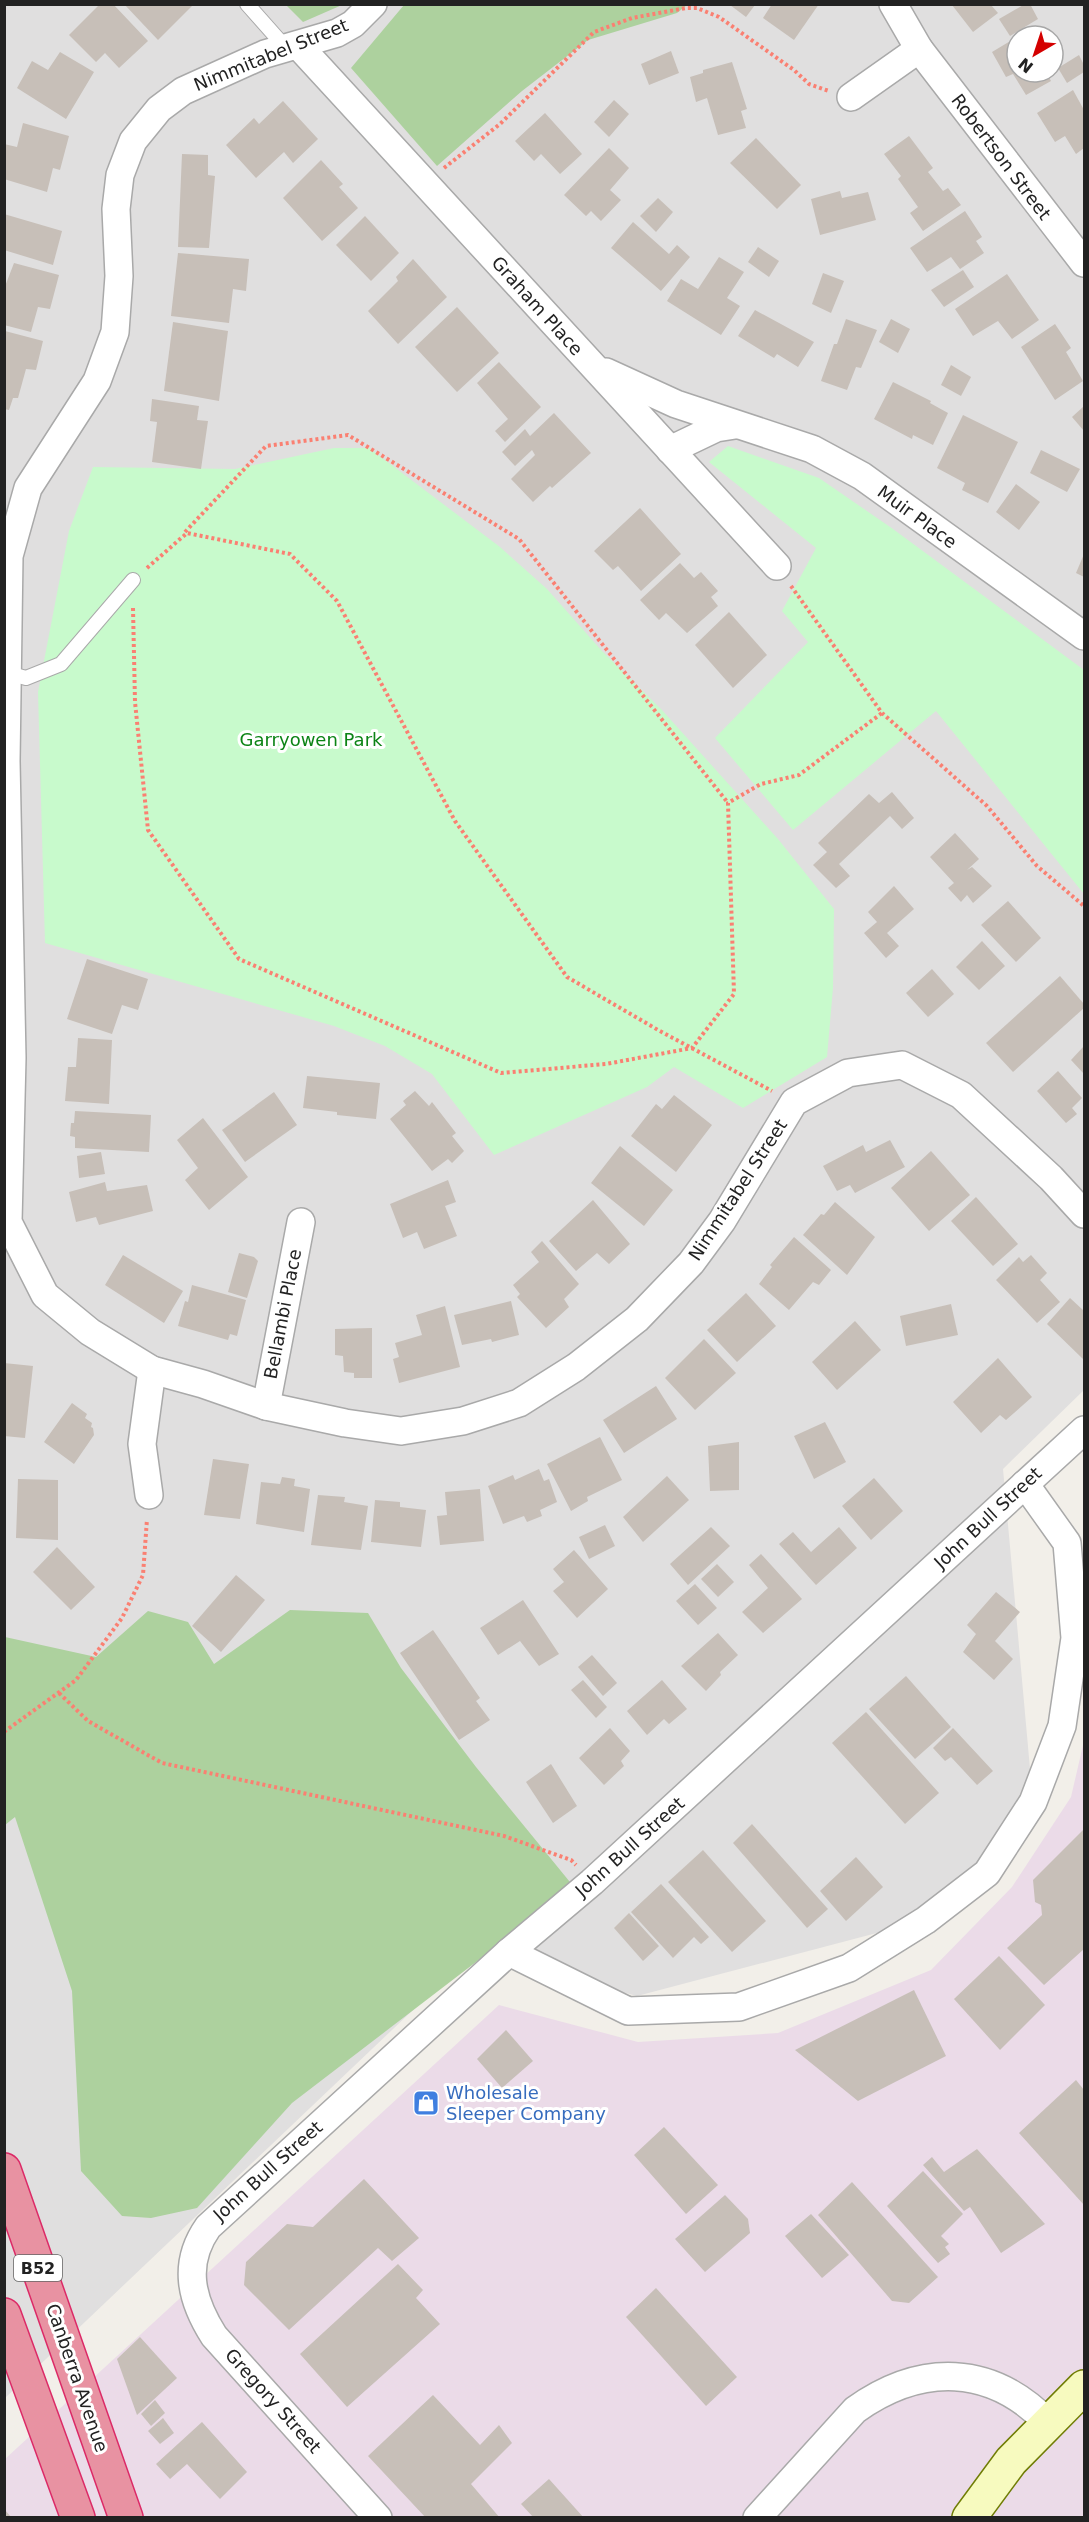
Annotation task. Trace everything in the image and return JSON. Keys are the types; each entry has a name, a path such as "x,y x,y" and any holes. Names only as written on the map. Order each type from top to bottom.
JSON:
{"highway":[{"name":"Canberra Avenue","path":"4,2170 126,2517"},
{"path":"4,2314 78,2517"}],"street":[{"name":"Nimmitabel Street","path":"373,4 345,29 239,65 183,91 149,119 128,152 120,175 116,209 119,276 115,332 97,381 28,488 9,556 6,761 12,1058 8,1222 45,1295 90,1332 152,1370 203,1384 266,1406 345,1423 401,1431 463,1421 519,1403 576,1367 637,1319 692,1263 722,1221 794,1102 848,1074 902,1065 961,1095 1051,1178 1084,1214"},
{"name":"Robertson Street","path":"893,4 919,49 1084,263"},
{"name":"Graham Place","path":"292,47 777,566"},
{"path":"851,97 919,49"},
{"name":"Muir Place","path":"581,355 601,369 640,389 735,425 796,443 844,465 1084,636"},
{"path":"670,450 716,428 735,425"},
{"name":"Bellambi Place","path":"266,1406 301,1222"},
{"path":"149,1495 142,1443 152,1370"},
{"name":"John Bull Street","path":"191,2272 196,2248 208,2227 509,1952 592,1882 1084,1430"},
{"path":"509,1952 628,2012 739,2007 849,1968 926,1920 987,1873 1033,1802 1054,1748 1062,1726 1075,1638 1067,1543 1025,1484"},
{"name":"Gregory Street","path":"191,2272 196,2304 214,2336 378,2517"},
{"path":"757,2517 849,2415 871,2399 901,2384 938,2377 977,2379 1018,2396 1048,2423"},
{"path":"969,2517 996,2478 1084,2387"}],"lane":[{"name":"Graham Place","path":"247,4 292,47"},
{"path":"8,673 26,678 61,664 133,580"}],"path":[{"path":"437,174 500,124 594,32 632,18 697,8 719,17 794,70 809,84 851,97"},
{"path":"180,539 266,446 348,435 519,539 728,803 734,994 692,1048 606,1064 501,1073 239,959 148,830 135,702 133,580 187,533 290,554 337,601 455,821 567,977 692,1048 794,1102"},
{"path":"777,566 882,712 987,806 1036,866 1084,906"},
{"path":"728,803 761,784 800,774 882,712"},
{"path":"4,1732 76,1680 122,1618 143,1575 149,1495"},
{"path":"59,1693 88,1721 162,1763 504,1836 571,1860 592,1882"}],"shaded area":[{"path":"5,5 1084,5 1084,1390 1003,1469 1033,1802 926,1920 637,1996 474,1952 5,2398"},
{"path":"1084,1741 1084,2517 5,2518 5,2459 499,2005 638,2042 778,2033 931,1970 1012,1887 1071,1797"}],"green space":[{"path":"286,5 342,5 303,22"},
{"path":"404,5 687,5 677,13 588,40 522,91 437,166 351,68"},
{"path":"728,446 819,478 893,529 1084,670 1084,894 936,711 793,830 715,738 808,642 782,611 816,548 709,462"},
{"name":"Garryowen Park","path":"334,448 369,448 500,547 547,589 602,651 661,709 778,839 834,909 833,988 827,1057 743,1108 674,1067 647,1087 494,1155 432,1074 385,1046 334,1026 45,943 38,692 69,531 93,467 235,469"},
{"path":"290,1610 368,1613 401,1668 476,1767 574,1887 292,2103 197,2208 151,2218 122,2216 81,2171 72,1991 15,1817 5,1825 5,1637 96,1657 148,1611 188,1622 214,1664"}],"building":[{"path":"100,4 113,4 148,41 119,68 105,53 96,62 69,35"},
{"path":"124,4 194,4 158,40"},
{"path":"772,4 819,4 794,40 763,18"},
{"path":"1025,4 1030,4 1038,19 1030,24 1005,24 1005,28 999,19"},
{"path":"730,5 755,5 746,17"},
{"path":"952,5 991,5 998,13 973,32"},
{"path":"1005,44 1005,75 992,52"},
{"path":"671,51 679,73 649,85 641,64"},
{"path":"60,52 94,72 66,119 17,88 32,61 48,70"},
{"path":"1079,55 1084,65 1084,72 1067,83 1065,64"},
{"path":"732,62 747,109 741,111 746,128 718,135 707,98 696,102 690,77 703,73 703,70"},
{"path":"1019,84 1046,84 1026,95"},
{"path":"1073,90 1084,110 1084,148 1076,154 1065,136 1055,142 1037,113"},
{"path":"614,100 629,114 609,137 594,122"},
{"path":"283,101 318,139 293,163 284,152 256,178 226,145 254,118 259,124"},
{"path":"545,113 582,154 560,174 541,154 534,161 515,141"},
{"path":"23,123 69,136 60,170 53,168 47,192 4,179 4,144 17,147"},
{"path":"909,136 933,168 928,172 943,191 948,188 961,205 923,231 910,213 918,207 898,179 901,176 884,154"},
{"path":"756,138 801,185 777,209 730,163"},
{"path":"609,148 629,168 610,190 621,200 601,221 591,211 586,216 564,195"},
{"path":"182,154 208,155 208,175 215,176 209,248 178,247"},
{"path":"321,160 343,184 339,187 358,208 322,241 283,198"},
{"path":"840,191 842,198 868,192 876,220 820,235 811,199"},
{"path":"658,198 673,212 656,232 640,216"},
{"path":"965,211 982,237 976,241 984,253 960,269 951,257 927,272 910,248"},
{"path":"4,214 62,231 53,265 4,250"},
{"path":"365,216 399,253 371,281 336,245"},
{"path":"633,222 669,254 677,245 690,257 661,291 611,248"},
{"path":"758,247 779,261 769,277 748,262"},
{"path":"178,253 249,259 246,291 233,289 229,323 171,316"},
{"path":"719,257 744,272 727,298 740,306 721,335 667,301 681,279 698,289"},
{"path":"413,259 447,297 398,344 368,311 398,281 396,277"},
{"path":"14,263 59,275 50,309 38,307 31,332 4,325 4,289"},
{"path":"963,270 974,287 944,307 931,290"},
{"path":"823,273 844,281 831,313 812,304"},
{"path":"1007,274 1039,320 1012,339 998,321 973,336 955,309"},
{"path":"457,307 499,353 457,392 415,347"},
{"path":"755,310 814,342 798,367 777,354 774,358 738,336"},
{"path":"846,319 877,330 861,368 856,367 847,390 821,381"},
{"path":"891,319 910,329 898,353 879,342"},
{"path":"173,322 228,331 219,401 164,391"},
{"path":"1055,324 1071,348 1066,352 1083,381 1055,400 1021,347"},
{"path":"5,331 43,341 36,370 26,369 18,398 13,398 9,410 4,409"},
{"path":"499,362 541,407 505,442 495,431 508,419 477,383"},
{"path":"951,365 971,377 961,396 941,385"},
{"path":"893,382 931,401 930,403 948,413 933,445 913,435 912,439 874,419"},
{"path":"152,399 199,406 197,420 208,421 201,469 152,462 157,422 150,421"},
{"path":"1084,406 1084,431 1072,417"},
{"path":"554,413 591,453 533,502 511,479 535,455 532,450 515,466 502,452 525,429 530,436"},
{"path":"963,415 1018,442 988,503 962,490 965,483 937,468"},
{"path":"1041,450 1080,469 1067,492 1030,473"},
{"path":"1016,484 1040,502 1019,530 996,512"},
{"path":"640,508 681,554 641,591 618,566 613,570 594,551"},
{"path":"1084,554 1084,577 1076,573"},
{"path":"680,563 694,578 701,572 718,591 711,597 718,606 687,633 666,613 659,620 640,600"},
{"path":"729,612 767,655 733,688 695,645"},
{"path":"892,792 914,818 902,829 890,816 839,864 850,876 836,888 813,865 827,852 818,843 869,794 879,803"},
{"path":"955,833 979,859 967,870 972,867 992,886 973,903 967,895 961,902 948,888 954,883 930,857"},
{"path":"894,886 914,909 887,933 899,946 886,958 864,933 877,922 868,912"},
{"path":"1008,901 1041,938 1016,962 981,925"},
{"path":"982,941 1005,966 979,990 956,967"},
{"path":"87,959 148,979 138,1010 122,1005 112,1034 67,1019"},
{"path":"932,969 954,994 928,1017 906,993"},
{"path":"1060,976 1084,1004 1084,1008 1013,1072 986,1043"},
{"path":"78,1038 112,1040 109,1104 65,1101 68,1067 76,1067"},
{"path":"1084,1046 1084,1074 1071,1060"},
{"path":"1058,1071 1082,1098 1072,1108 1077,1114 1066,1123 1037,1091"},
{"path":"307,1076 380,1083 376,1119 337,1115 337,1112 303,1108"},
{"path":"415,1091 429,1106 432,1102 456,1133 452,1136 464,1151 452,1163 448,1159 432,1171 390,1119 406,1105 403,1101"},
{"path":"274,1092 297,1125 245,1162 222,1130"},
{"path":"674,1095 712,1125 676,1172 631,1136 656,1104 662,1109"},
{"path":"75,1111 151,1115 149,1152 75,1148 75,1137 70,1136"},
{"path":"203,1118 248,1177 209,1210 185,1180 198,1168 177,1140"},
{"path":"890,1140 905,1167 855,1193 850,1185 837,1191 823,1166 863,1145 866,1152"},
{"path":"620,1146 673,1190 644,1226 591,1183"},
{"path":"931,1151 970,1195 929,1231 891,1188"},
{"path":"101,1152 105,1174 79,1178 77,1156"},
{"path":"448,1180 456,1202 445,1206 457,1236 424,1249 417,1232 403,1238 390,1204"},
{"path":"105,1182 107,1191 147,1185 153,1211 99,1225 96,1217 76,1222 69,1192"},
{"path":"976,1197 1018,1244 993,1266 951,1221"},
{"path":"593,1200 630,1244 609,1264 597,1253 576,1271 549,1241"},
{"path":"835,1202 875,1237 847,1275 803,1235"},
{"path":"794,1237 831,1270 819,1285 813,1282 789,1310 759,1284 772,1267 770,1265"},
{"path":"542,1241 579,1284 564,1299 569,1307 546,1328 517,1297 520,1294 513,1285 539,1262 531,1252"},
{"path":"239,1253 254,1257 258,1261 247,1298 228,1292"},
{"path":"123,1255 183,1291 164,1323 105,1285"},
{"path":"1031,1255 1047,1273 1040,1280 1060,1302 1037,1323 996,1280 1019,1257 1023,1262"},
{"path":"192,1285 246,1300 237,1336 230,1334 228,1340 178,1326"},
{"path":"746,1293 776,1326 737,1362 707,1330"},
{"path":"1070,1298 1084,1311 1084,1360 1047,1324"},
{"path":"511,1301 519,1335 492,1342 491,1339 462,1345 454,1315"},
{"path":"951,1304 958,1335 906,1346 900,1316"},
{"path":"445,1306 460,1367 399,1383 393,1359 399,1357 395,1343 422,1335 416,1315"},
{"path":"855,1321 881,1350 837,1390 812,1362"},
{"path":"372,1328 372,1378 354,1378 354,1373 344,1372 343,1356 335,1355 335,1329"},
{"path":"704,1339 736,1373 695,1410 665,1378"},
{"path":"998,1358 1032,1397 1006,1420 1000,1415 981,1433 953,1402"},
{"path":"4,1363 33,1366 25,1438 4,1436"},
{"path":"656,1386 677,1419 624,1453 603,1420"},
{"path":"72,1403 87,1414 85,1418 92,1423 94,1435 74,1464 44,1442"},
{"path":"825,1422 846,1462 814,1479 794,1436"},
{"path":"600,1437 622,1480 587,1497 588,1501 571,1511 547,1464"},
{"path":"739,1442 739,1490 710,1491 708,1446"},
{"path":"213,1459 249,1464 240,1519 204,1515"},
{"path":"539,1469 544,1481 549,1479 557,1502 540,1510 542,1516 527,1522 524,1516 503,1524 488,1486 513,1475 515,1480"},
{"path":"667,1476 689,1500 643,1542 623,1517"},
{"path":"282,1477 295,1479 294,1486 310,1489 304,1532 256,1524 261,1482 280,1484"},
{"path":"874,1478 903,1511 871,1540 842,1506"},
{"path":"18,1479 58,1480 58,1540 16,1538"},
{"path":"480,1489 484,1541 440,1545 437,1516 447,1515 445,1492"},
{"path":"318,1495 345,1497 344,1502 368,1506 361,1550 311,1545"},
{"path":"375,1500 400,1502 400,1507 426,1510 421,1547 371,1542"},
{"path":"605,1525 615,1546 589,1559 579,1537"},
{"path":"711,1527 730,1546 688,1585 670,1564"},
{"path":"839,1527 857,1548 816,1585 779,1544 793,1532 811,1552"},
{"path":"57,1547 95,1587 71,1610 33,1572"},
{"path":"574,1550 608,1589 577,1618 553,1591 564,1582 553,1569"},
{"path":"761,1554 802,1599 763,1633 742,1612 768,1588 749,1565"},
{"path":"717,1564 734,1582 718,1597 701,1579"},
{"path":"236,1575 265,1600 221,1652 192,1626"},
{"path":"695,1584 717,1608 698,1625 676,1601"},
{"path":"996,1592 1020,1612 995,1641 1013,1659 994,1680 963,1652 976,1634 967,1625"},
{"path":"523,1600 559,1654 539,1666 520,1641 498,1655 480,1628"},
{"path":"433,1630 480,1698 476,1701 490,1720 459,1740 400,1653"},
{"path":"718,1633 738,1655 720,1672 721,1675 706,1691 681,1666"},
{"path":"592,1655 617,1683 603,1696 578,1667"},
{"path":"906,1676 951,1727 915,1759 869,1709"},
{"path":"583,1680 607,1707 596,1718 571,1690"},
{"path":"662,1680 687,1709 669,1724 664,1719 647,1735 627,1711"},
{"path":"866,1712 939,1793 905,1824 832,1743"},
{"path":"610,1728 630,1751 621,1761 624,1766 604,1785 579,1758"},
{"path":"953,1728 993,1771 977,1785 951,1757 945,1761 933,1748"},
{"path":"551,1764 577,1806 553,1823 526,1782"},
{"path":"752,1824 828,1909 807,1928 733,1843"},
{"path":"1084,1829 1084,1949 1044,1985 1007,1948 1042,1915 1041,1905 1035,1902 1033,1880"},
{"path":"703,1850 766,1921 732,1952 668,1882"},
{"path":"856,1857 883,1887 846,1921 820,1891"},
{"path":"661,1884 709,1937 701,1944 694,1937 673,1958 631,1912"},
{"path":"629,1913 659,1946 643,1961 614,1928"},
{"path":"999,1956 1045,2005 1000,2050 954,1999"},
{"path":"914,1990 946,2056 858,2101 795,2050"},
{"path":"506,2030 533,2061 502,2088 477,2059"},
{"path":"1076,2080 1084,2090 1084,2205 1019,2133"},
{"path":"664,2127 718,2185 686,2214 634,2155"},
{"path":"977,2149 1045,2224 1001,2253 970,2207 964,2211 923,2165 932,2157 944,2172"},
{"path":"923,2171 963,2214 941,2236 949,2244 945,2247 950,2254 938,2263 887,2206"},
{"path":"364,2179 419,2238 392,2261 378,2248 289,2330 244,2285 246,2262 287,2224 313,2227"},
{"path":"852,2182 938,2277 909,2303 892,2301 818,2215"},
{"path":"725,2195 748,2219 750,2233 705,2272 675,2239"},
{"path":"811,2214 849,2255 822,2278 785,2236"},
{"path":"398,2264 423,2290 416,2298 440,2324 347,2407 300,2354"},
{"path":"656,2288 737,2377 706,2406 626,2317"},
{"path":"140,2337 177,2378 137,2415 117,2359"},
{"path":"433,2395 480,2445 499,2425 512,2443 471,2484 500,2518 426,2518 368,2456"},
{"path":"155,2400 165,2413 151,2426 141,2414"},
{"path":"163,2418 174,2433 160,2444 148,2431"},
{"path":"202,2422 247,2472 220,2499 187,2464 170,2479 156,2464"},
{"path":"549,2479 584,2518 534,2518 521,2504"},
{"path":"4,2509 12,2518 4,2518"}],"place":[{"name":"Wholesale Sleeper Company","path":"426,2103"}]}
